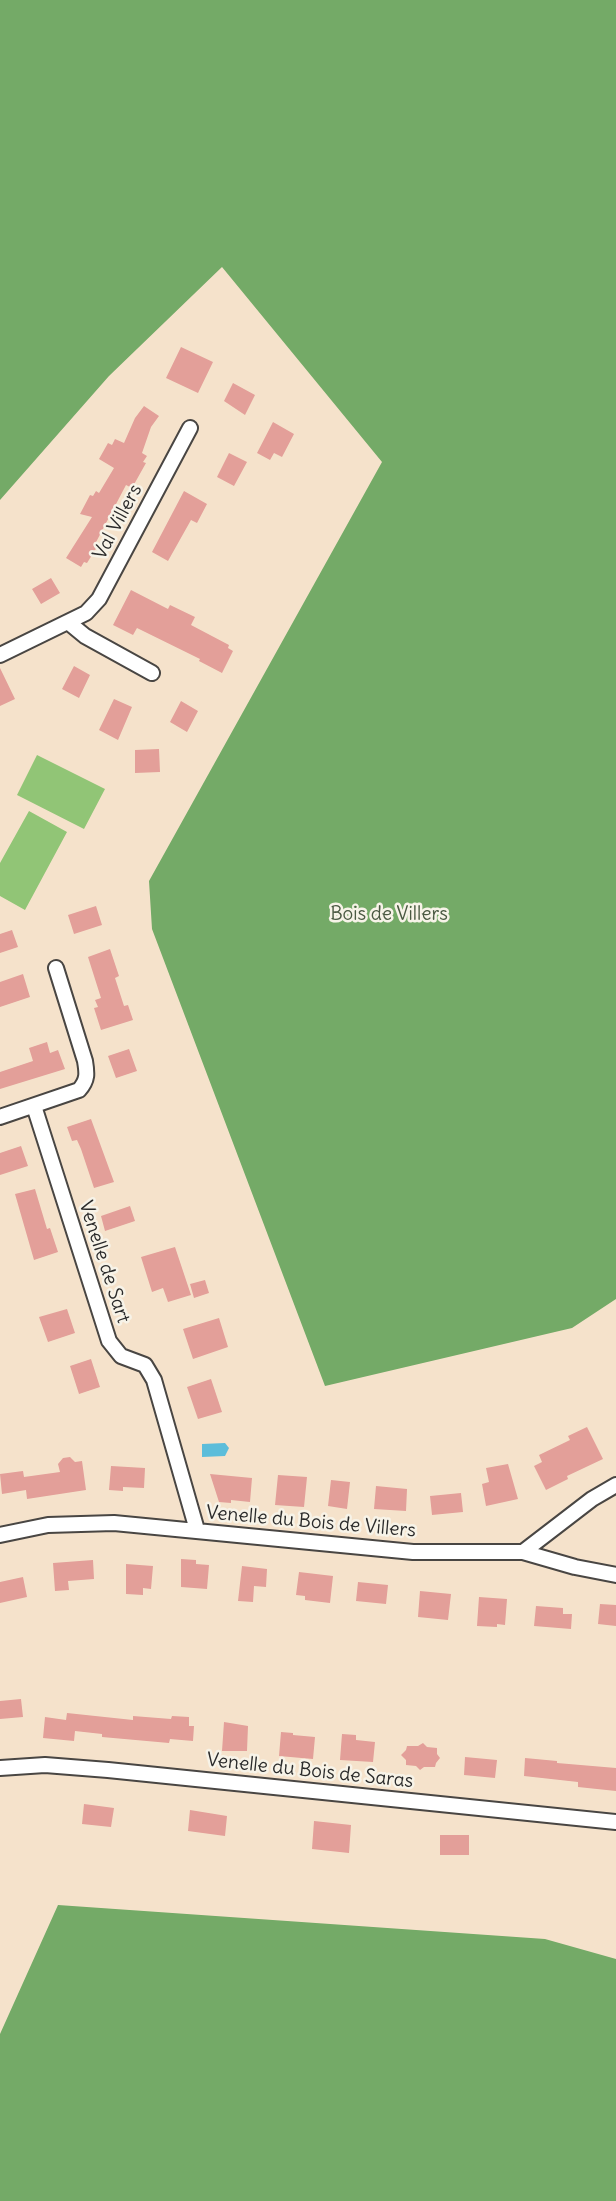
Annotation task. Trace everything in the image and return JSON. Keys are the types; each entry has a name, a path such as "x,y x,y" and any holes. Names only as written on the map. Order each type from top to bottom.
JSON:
{"street":[{"name":"Val Villers","path":"0,654 86,613 99,599 190,428"},
{"path":"68,622 85,636 152,673"},
{"path":"0,1117 79,1090 85,1084 88,1075 85,1061 57,968"},
{"name":"Venelle de Sart","path":"34,1106 109,1341 121,1356 145,1365 154,1380 197,1530"},
{"path":"523,1552 592,1499 616,1485"},
{"name":"Venelle du Bois de Villers","path":"0,1535 48,1525 114,1523 413,1552 523,1552 616,1575"},
{"name":"Venelle du Bois de Saras","path":"0,1768 44,1765 108,1770 616,1822"}],"green space":[{"name":"Bois de Villers","path":"0,0 616,0 616,1299 572,1328 325,1386 152,929 149,881 382,462 222,267 109,376 0,500"},
{"path":"37,755 105,789 84,829 17,795"},
{"path":"29,811 67,832 25,910 0,896 0,863"},
{"path":"58,1905 545,1939 616,1959 616,2201 0,2201 0,2034"}],"water":[{"path":"225,1443 229,1448 225,1456 202,1457 202,1444"}],"building":[{"path":"181,347 213,362 198,393 166,378"},
{"path":"233,383 255,395 245,415 224,401"},
{"path":"144,406 159,416 151,427 142,453 147,456 143,462 146,463 132,488 126,485 94,546 97,547 87,563 84,562 81,567 66,558 92,517 80,514 90,495 93,496 96,491 99,493 114,468 99,459 108,443 112,445 115,439 124,443 135,418"},
{"path":"273,422 294,434 282,457 274,453 270,460 257,453"},
{"path":"229,453 247,462 234,486 217,477"},
{"path":"184,491 207,504 197,523 191,520 168,561 152,552"},
{"path":"51,578 60,593 41,604 32,589"},
{"path":"131,590 168,609 170,605 195,617 191,625 229,645 228,648 233,651 222,673 137,628 133,635 113,625"},
{"path":"74,666 90,675 79,698 62,689"},
{"path":"0,668 15,699 0,706"},
{"path":"114,699 132,707 118,740 99,730"},
{"path":"181,701 198,711 187,732 170,722"},
{"path":"159,749 160,772 135,773 135,750"},
{"path":"96,906 102,925 74,934 68,915"},
{"path":"12,930 18,947 0,953 0,934"},
{"path":"110,949 119,976 115,978 124,1006 128,1005 133,1020 101,1030 94,1008 98,1007 95,1000 101,998 88,957"},
{"path":"23,974 30,997 0,1007 0,982"},
{"path":"47,1042 50,1053 58,1050 65,1069 0,1089 0,1072 33,1061 29,1048"},
{"path":"129,1049 137,1071 116,1078 108,1056"},
{"path":"91,1119 114,1182 94,1188 81,1149 77,1140 72,1141 67,1127"},
{"path":"21,1146 28,1166 0,1175 0,1153"},
{"path":"35,1189 47,1229 50,1228 58,1252 34,1260 15,1194"},
{"path":"130,1206 135,1221 105,1231 101,1216"},
{"path":"175,1247 191,1295 168,1302 163,1288 152,1292 141,1257"},
{"path":"205,1280 209,1293 194,1298 190,1284"},
{"path":"67,1309 75,1333 48,1342 39,1317"},
{"path":"219,1318 228,1347 193,1359 183,1329"},
{"path":"91,1359 100,1387 79,1394 70,1366"},
{"path":"211,1379 222,1412 198,1419 187,1387"},
{"path":"587,1427 603,1459 567,1476 568,1479 546,1490 534,1466 542,1462 539,1455 570,1440 568,1436"},
{"path":"70,1457 75,1462 82,1461 86,1490 27,1499 26,1490 2,1494 0,1474 23,1471 24,1477 60,1472 58,1464 63,1458"},
{"path":"508,1464 518,1499 486,1506 482,1484 489,1482 486,1468"},
{"path":"111,1466 145,1468 144,1488 123,1487 123,1491 109,1490"},
{"path":"210,1474 252,1478 250,1502 219,1502"},
{"path":"278,1475 307,1477 304,1507 275,1505"},
{"path":"331,1480 350,1482 347,1509 328,1506"},
{"path":"376,1486 407,1489 406,1511 374,1509"},
{"path":"461,1493 463,1512 432,1515 430,1496"},
{"path":"181,1559 196,1560 196,1564 209,1565 207,1589 181,1587"},
{"path":"93,1560 94,1579 68,1581 69,1590 55,1591 53,1563"},
{"path":"126,1564 153,1566 151,1589 143,1588 143,1595 126,1594"},
{"path":"242,1566 267,1569 266,1587 254,1586 253,1602 238,1601"},
{"path":"299,1572 333,1576 330,1603 305,1600 305,1596 296,1595"},
{"path":"23,1577 27,1597 0,1603 0,1582"},
{"path":"358,1582 388,1585 386,1604 356,1601"},
{"path":"420,1591 451,1594 448,1620 418,1617"},
{"path":"479,1597 507,1599 505,1625 477,1626"},
{"path":"600,1604 616,1605 616,1626 598,1624"},
{"path":"536,1606 563,1608 563,1614 572,1614 571,1629 534,1626"},
{"path":"21,1699 23,1717 0,1719 0,1701"},
{"path":"67,1713 133,1720 133,1716 171,1719 172,1716 189,1717 189,1726 194,1726 193,1741 170,1739 169,1743 102,1737 102,1734 75,1731 74,1741 43,1738 45,1717 66,1720"},
{"path":"224,1722 248,1726 247,1751 222,1751"},
{"path":"281,1732 315,1737 313,1759 279,1756"},
{"path":"342,1734 356,1735 356,1740 375,1742 373,1762 340,1760"},
{"path":"423,1743 427,1747 437,1748 440,1758 435,1767 424,1767 420,1770 416,1766 406,1765 406,1760 401,1755 407,1746"},
{"path":"465,1757 497,1760 495,1778 464,1775"},
{"path":"525,1758 616,1768 616,1791 578,1787 578,1782 524,1776"},
{"path":"84,1804 114,1808 111,1827 82,1824"},
{"path":"190,1810 227,1816 225,1836 188,1831"},
{"path":"314,1821 351,1825 349,1853 312,1849"},
{"path":"440,1835 469,1835 469,1855 440,1855"}]}
